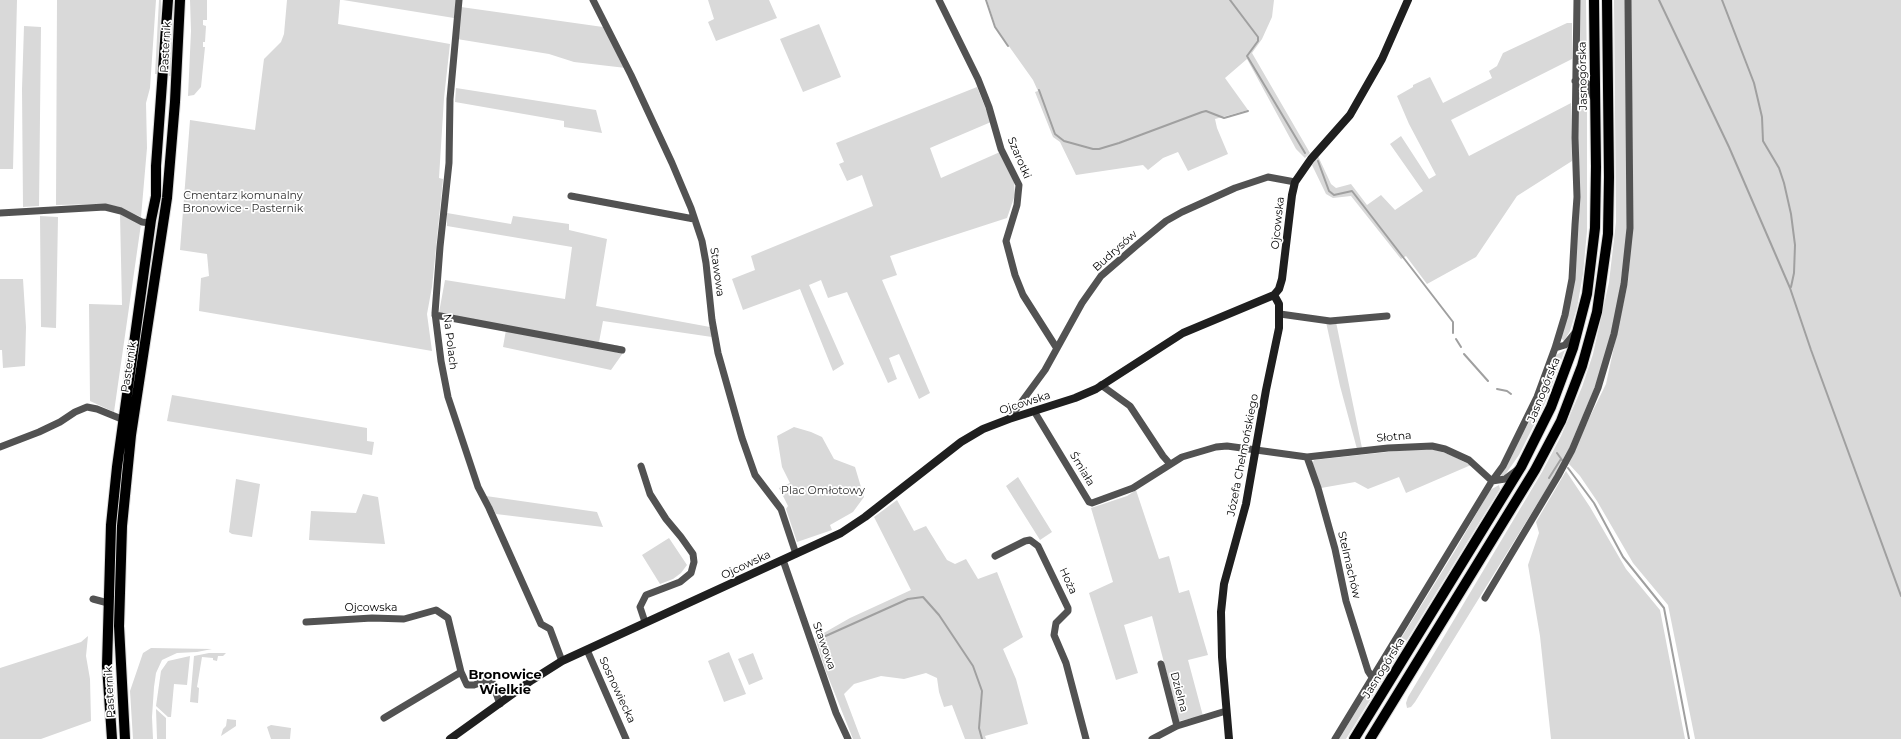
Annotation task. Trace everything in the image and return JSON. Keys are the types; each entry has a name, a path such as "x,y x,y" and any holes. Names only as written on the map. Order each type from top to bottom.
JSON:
{"main road":[{"name":"Pasternik","path":"112,739 107,666 111,526 117,467 156,196 157,158 168,0"},
{"name":"Pasternik","path":"125,739 120,626 122,526 131,435 167,198 175,102 180,0"},
{"name":"Jasnogórska","path":"1354,739 1521,467 1538,436 1554,401 1579,327 1590,279 1595,228 1594,0"},
{"path":"1370,739 1535,470 1561,421 1582,366 1598,306 1608,228 1609,177 1607,0"}],"street":[{"name":"Na Polach","path":"459,0 450,99 449,163 440,247 435,314 441,361 448,397 478,487 489,508 541,624 550,629 562,661"},
{"name":"Stawowa","path":"593,0 631,75 672,163 694,219 702,241 706,263 712,320 718,353 742,438 755,475 781,509 796,554"},
{"name":"Szarotki","path":"939,0 978,79 989,107 1001,149 1019,185 1017,205 1006,240 1023,294 1056,347"},
{"name":"Ojcowska","path":"450,739 562,661 796,554 856,524 961,442 984,429 1009,419 1075,398 1101,386 1183,333 1267,299 1274,294 1279,289 1282,279 1292,195 1295,182 1311,158 1350,115 1382,59 1408,0"},
{"path":"1335,739 1372,677 1438,573 1492,481 1503,466 1537,397 1555,348 1565,315 1572,279 1577,198 1575,81 1577,0"},
{"path":"1485,598 1572,450 1598,388 1614,334 1624,284 1630,228 1628,0"},
{"path":"1575,81 1585,82 1589,85 1595,101"},
{"name":"Budrysów","path":"1009,419 1045,370 1056,347 1082,303 1101,276 1166,221 1182,212 1251,182 1268,177 1295,182"},
{"path":"571,196 694,219"},
{"path":"0,213 105,207 121,211 142,222 151,223"},
{"name":"Józefa Chełmońskiego","path":"1229,739 1222,657 1222,612 1224,584 1246,504 1279,328 1279,304 1274,294"},
{"path":"435,314 622,350"},
{"path":"1280,314 1330,320 1387,316"},
{"path":"1555,348 1567,344 1579,327"},
{"path":"1101,386 1130,406 1163,456 1170,464"},
{"path":"0,447 39,432 87,407 124,420"},
{"name":"Śmiała","path":"1034,411 1089,502 1092,503 1132,488 1182,457 1216,447 1238,446 1255,450"},
{"name":"Słotna","path":"1255,450 1307,458 1388,448 1432,446 1445,449 1469,460 1492,481"},
{"name":"Stelmachów","path":"1307,458 1318,488 1335,549 1346,601 1368,671 1372,677"},
{"path":"641,466 650,494 666,519 693,554 694,562 691,573 680,582 646,595 640,607 645,622"},
{"path":"1492,481 1505,479 1521,467"},
{"name":"Hoża","path":"995,556 1025,541 1030,540 1038,546 1068,608 1068,611 1056,623 1054,635 1066,663 1086,739"},
{"name":"Stawowa","path":"783,560 832,700 848,739"},
{"path":"93,600 108,603"},
{"name":"Ojcowska","path":"306,622 372,618 404,619 436,610 448,618 461,672 467,685 474,685 491,678 500,704"},
{"name":"Sosnowiecka","path":"587,650 626,739"},
{"name":"Dzielna","path":"1161,664 1177,726"},
{"path":"384,718 461,672"},
{"name":"Dzielna","path":"1152,739 1177,726 1226,711"}],"green space":[{"path":"0,0 17,0 13,169 0,169"},
{"path":"57,0 156,0 150,88 146,103 147,148 141,217 119,207 105,204 56,205"},
{"path":"159,0 161,0 161,11 157,74 155,74"},
{"path":"174,0 176,0 172,76 169,76"},
{"path":"190,0 207,0 207,20 203,20 203,25 206,26 205,42 203,42 203,47 205,47 201,87 194,95 188,96 191,31"},
{"name":"Cmentarz komunalny Bronowice - Pasternik","path":"287,0 340,0 338,24 450,44 444,98 439,178 443,179 432,287 427,314 432,351 199,311 201,278 209,276 207,254 180,250 190,120 255,130 264,59 281,42 284,34"},
{"path":"343,0 456,0 454,18"},
{"path":"708,0 769,0 777,18 716,41 708,22 714,19"},
{"path":"987,0 1274,0 1272,17 1262,39 1252,53 1310,153 1305,158 1296,149 1247,59 1225,78 1248,110 1215,119 1217,128 1228,154 1188,171 1178,152 1163,158 1148,170 1143,165 1076,175 1060,142 1053,137 1035,92 1038,91 1033,80 996,28"},
{"path":"1580,0 1586,0 1587,72 1585,75 1580,64"},
{"path":"1614,0 1625,0 1629,209 1626,245 1616,315 1600,375 1568,451 1555,475 1415,702 1411,707 1407,708 1406,703 1408,697 1542,472 1561,436 1582,387 1593,354 1609,282 1616,222"},
{"path":"1631,0 1901,0 1901,739 1695,739 1668,605 1633,563 1597,501 1580,476 1569,464 1579,439 1606,384 1628,282 1633,211"},
{"path":"461,7 603,27 626,68 574,62 549,54 457,39"},
{"path":"1567,23 1572,23 1572,59 1451,120 1469,156 1571,103 1572,161 1517,196 1476,257 1427,284 1406,256 1401,259 1351,196 1333,198 1326,194 1312,165 1318,156 1331,184 1336,188 1351,184 1367,205 1381,195 1395,210 1423,191 1390,144 1401,136 1429,179 1436,175 1409,124 1397,96 1413,87 1413,85 1430,77 1443,103 1492,78 1489,71 1497,66 1503,53"},
{"path":"819,24 841,77 803,92 780,39"},
{"path":"24,26 41,27 39,206 23,207 22,89"},
{"path":"1579,85 1585,85 1587,93 1587,231 1583,274 1577,308 1570,331 1564,341 1561,338 1566,321 1578,149"},
{"path":"977,87 991,122 930,148 941,178 1000,152 1014,182 1015,195 1007,218 890,256 897,275 882,280 930,393 919,399 899,354 889,358 897,379 888,383 847,292 828,298 821,280 809,285 844,364 833,371 800,289 743,310 732,279 755,270 751,256 873,206 862,175 847,181 839,164 844,162 836,143"},
{"path":"456,88 596,110 602,133 564,127 564,121 455,102"},
{"path":"447,213 511,224 513,216 569,224 569,230 607,239 596,306 710,327 712,337 603,321 599,342 624,347 623,353 611,370 503,347 506,330 438,318 445,280 565,299 572,247 447,226"},
{"path":"120,214 141,224 114,412 90,401 89,304 122,305"},
{"path":"40,216 58,217 56,328 41,327"},
{"path":"0,279 23,279 26,327 25,366 3,368 2,350 0,350"},
{"path":"1326,322 1336,322 1362,448 1357,449 1340,386"},
{"path":"1565,350 1545,403 1519,455 1505,475 1499,476 1529,422 1544,389 1556,355"},
{"path":"172,395 367,428 367,441 374,442 372,455 167,421"},
{"name":"Plac Omłotowy","path":"794,427 822,437 834,459 855,467 864,497 853,512 830,525 832,530 797,542 786,509 788,506 779,488 790,483 782,467 777,436"},
{"path":"1415,449 1432,449 1448,454 1471,465 1406,493 1399,477 1368,489 1355,482 1321,488 1312,464 1314,460"},
{"path":"1566,471 1590,507 1626,569 1660,610 1685,739 1551,739 1540,636 1528,565 1539,533 1536,522"},
{"path":"1018,477 1052,532 1040,540 1006,486"},
{"path":"236,479 260,484 252,537 232,534 229,532"},
{"path":"1499,485 1500,489 1346,739 1339,739 1456,549 1490,490"},
{"path":"1136,490 1159,559 1169,556 1179,593 1189,590 1208,655 1188,660 1203,716 1179,721 1152,616 1124,625 1138,673 1116,680 1089,593 1113,582 1091,508 1127,496"},
{"path":"363,494 378,497 385,544 309,540 311,511 356,513"},
{"path":"486,496 597,512 603,527 496,514"},
{"path":"897,500 914,531 926,526 947,560 955,564 966,559 978,579 997,572 1023,637 1003,649 1016,679 1028,724 985,736 986,739 965,739 952,705 944,707 939,692 937,678 926,673 904,679 881,676 854,684 844,694 861,739 853,739 825,669 815,638 850,618 911,590 874,517"},
{"path":"669,538 687,565 681,573 673,579 660,584 642,555"},
{"path":"88,636 86,656 90,679 91,721 41,739 0,739 0,668 81,642"},
{"path":"151,648 212,649 197,652 177,653 162,660 156,673 154,687 152,717 153,739 133,739 130,691 143,653"},
{"path":"729,652 746,694 724,702 708,661"},
{"path":"209,653 226,653 223,656 218,656 217,661 213,660 213,658 202,657 197,687 199,688 198,703 190,702 194,656"},
{"path":"753,653 763,679 749,685 738,659"},
{"path":"190,656 187,685 174,684 171,717 168,717 156,706 161,671 168,661"},
{"path":"156,709 166,718 166,739 157,739"},
{"path":"227,719 236,720 236,726 221,736 223,729 226,726"},
{"path":"271,725 291,728 290,739 271,739 267,727"}],"waterway":[{"path":"986,0 995,27 1008,46"},
{"path":"1230,0 1258,37 1258,41 1247,56 1305,153"},
{"path":"1659,0 1729,147 1790,288 1811,350 1901,596"},
{"path":"1722,0 1754,83 1762,117 1763,141 1779,168 1784,183 1791,214 1795,245 1794,273 1791,287"},
{"path":"1039,90 1055,134 1064,141 1093,149 1099,149 1119,143 1206,111 1224,118 1248,111"},
{"path":"1318,161 1329,191 1334,195 1352,191 1453,322 1453,333"},
{"path":"1456,339 1461,347"},
{"path":"1464,354 1488,381"},
{"path":"1497,389 1507,391 1511,394"},
{"path":"1532,417 1536,421"},
{"path":"1557,453 1562,460"},
{"path":"1549,478 1561,459"},
{"path":"1568,468 1594,503 1623,557 1664,608 1689,739"},
{"path":"819,639 908,599 923,597 939,615 973,666 982,691 979,728 982,739"}],"district":[{"name":"Bronowice Wielkie","path":"505,682"}]}
